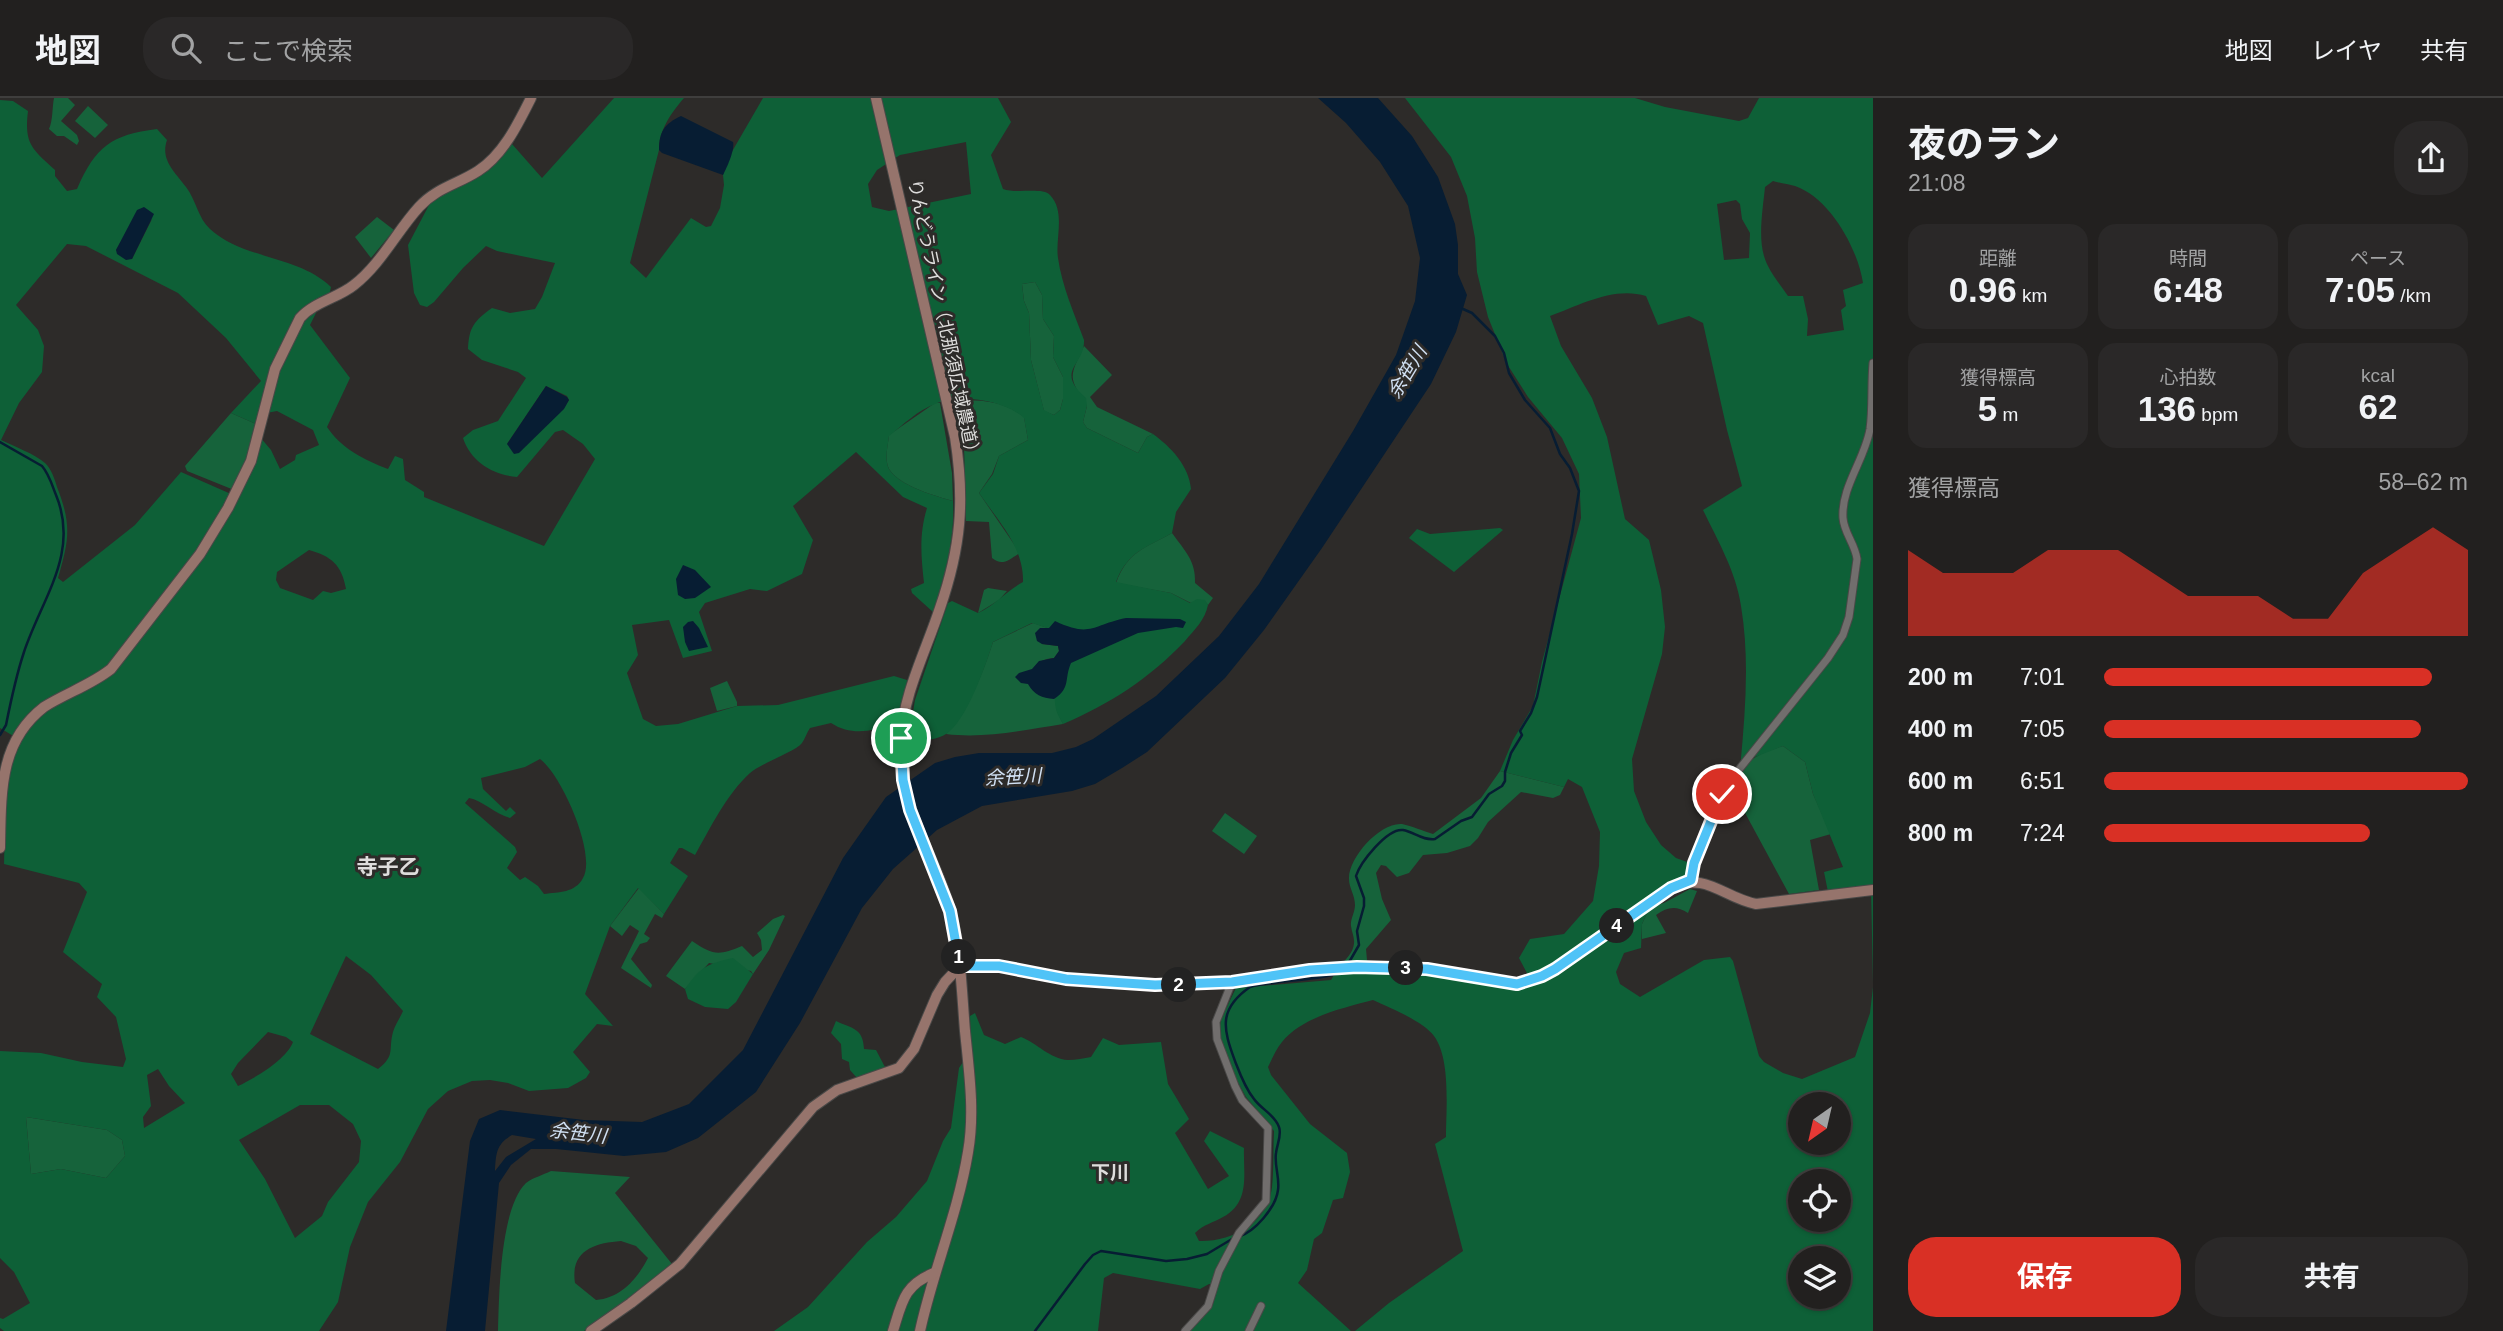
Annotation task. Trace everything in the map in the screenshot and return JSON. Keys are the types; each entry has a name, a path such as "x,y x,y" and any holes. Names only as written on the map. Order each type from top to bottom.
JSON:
{"street":[{"path":"0,848 2,762 10,739 28,718 111,669 200,554 244,479 275,369 300,318 306,311 343,293 360,279 431,195 486,166 509,137 531,98"},
{"name":"りんどうライン（北那須広域農道）","path":"876,98 955,437 962,490 956,553 941,608 909,694 901,738 910,810 950,911 960,966"},
{"path":"1691,880 1694,863 1729,782 1828,659 1846,627 1857,559 1856,549 1844,527 1843,511 1870,430 1873,363"},
{"path":"591,1331 680,1265 824,1097 899,1068 914,1049 937,995 960,966 999,966 1066,979 1155,985 1232,982 1310,970 1357,967 1427,969 1517,984 1555,969 1671,888 1691,880 1744,902 1756,904 1873,890"},
{"path":"920,1331 969,1151 970,1087 960,966"},
{"path":"1185,1331 1208,1306 1222,1265 1239,1233 1266,1201 1267,1194 1268,1128 1242,1100 1217,1039 1216,1022 1232,982"},
{"path":"893,1331 902,1301 910,1286 934,1273"},
{"path":"1249,1331 1261,1306"}],"green space":[{"path":"54,98 68,98 75,105 61,121 77,135 77,145 64,136 57,136 49,129"},
{"path":"614,98 684,98 663,129 630,263 646,278 691,218 706,227 711,226 720,208 726,162 763,98 998,98 1011,122 991,155 1003,189 1047,193 1058,209 1057,250 1060,268 1084,340 1072,374 1072,381 1086,398 1083,422 1087,428 1138,453 1147,437 1153,434 1178,458 1190,481 1191,489 1176,512 1172,533 1132,557 1116,582 1171,593 1190,603 1197,599 1205,600 1208,605 1205,615 1185,641 1143,678 1113,699 1063,724 1056,709 1056,689 1065,670 1090,636 1068,635 1032,623 993,642 968,706 953,728 938,738 908,741 915,700 948,603 952,601 978,613 1023,582 1015,546 979,493 993,474 999,456 1028,440 1024,418 994,403 969,399 945,401 923,410 889,436 887,461 889,469 901,480 953,501 948,557 933,612 911,589 924,583 921,545 927,508 903,497 856,452 793,506 813,540 802,574 767,591 750,589 705,603 699,612 712,651 683,658 669,620 632,625 638,655 627,673 643,719 656,726 678,724 737,706 778,705 894,676 907,680 902,704 892,726 853,731 831,723 810,728 798,746 750,773 726,801 695,855 679,848 670,863 688,876 664,914 638,888 610,926 585,994 613,1026 597,1024 573,1052 590,1072 586,1078 568,1088 529,1091 508,1083 472,1081 448,1091 428,1109 400,1162 368,1202 350,1247 338,1302 319,1331 4,1331 0,1328 0,1318 3,1319 30,1303 14,1272 0,1258 0,1051 41,1053 123,1067 126,1059 116,1017 97,997 102,984 63,952 87,892 79,883 4,864 6,783 15,737 0,728 0,100 13,101 28,111 27,131 31,145 55,170 55,176 67,191 77,189 91,162 107,145 128,135 157,129 167,140 167,160 210,229 239,247 303,269 331,287 329,296 319,307 310,325 350,378 327,427 339,441 370,462 388,469 395,456 403,459 405,480 424,492 424,497 544,546 595,459 583,444 563,430 555,432 517,477 508,476 484,466 471,454 463,438 473,430 498,421 526,378 518,372 482,360 468,349 474,325 492,308 510,313 535,309 555,263 497,251 486,246 427,307 420,305 414,293 408,245 436,195 512,144 542,178","holes":["966,142 971,194 889,211 872,207 868,184 877,170 900,155","152,219 132,259 116,250 120,243","67,244 86,246 178,293 226,338 261,381 231,413 256,424 261,414 277,411 313,430 319,445 296,455 295,460 280,469 271,450 260,437 231,494 181,472 135,525 63,582 58,578 65,553 67,522 52,474 41,460 1,440 19,403 42,372 44,346 38,330 16,305","1035,282 1042,295 1043,319 1054,336 1053,357 1063,377 1063,399 1060,410 1054,415 1044,410 1031,360 1029,313 1022,284","546,386 567,396 569,400 557,415 525,436 507,444","309,550 324,555 334,563 342,574 346,589 331,593 323,591 313,600 280,588 276,580 277,572","540,759 548,767 575,815 585,851 586,867 583,878 576,887 544,894 538,886 525,877 520,880 507,868 517,852 515,847 465,803 469,798 474,799 510,818 516,813 510,807 506,811 483,789 481,778 525,767","346,956 371,975 403,1011 393,1032 387,1060 378,1069 310,1034","268,1032 293,1042 277,1062 238,1086 231,1074","158,1069 185,1103 144,1128 143,1117 151,1106 147,1075","300,1105 329,1105 353,1124 361,1141 359,1162 328,1202 322,1216 295,1238 265,1179 239,1140","26,1117 107,1130 122,1140 125,1156 106,1178 61,1169 31,1174"]},
{"path":"1405,98 1635,98 1665,107 1739,121 1748,118 1759,98 1873,98 1873,983 1871,888 1828,892 1824,872 1843,867 1813,794 1805,762 1783,746 1750,759 1740,769 1745,708 1744,626 1739,593 1731,569 1703,510 1742,486 1703,323 1689,316 1658,325 1646,296 1622,293 1597,298 1550,316 1561,346 1592,398 1607,437 1625,519 1649,540 1661,590 1665,627 1662,654 1632,759 1634,791 1646,822 1661,845 1676,858 1690,863 1688,878 1650,907 1642,924 1641,948 1624,953 1616,972 1620,984 1640,997 1704,960 1730,957 1759,1056 1783,1073 1802,1079 1855,1057 1870,1013 1873,987 1873,1331 1355,1331 1389,1303 1463,1251 1435,1144 1446,1137 1445,1071 1439,1046 1434,1036 1422,1025 1373,1000 1349,1006 1300,1026 1282,1042 1268,1067 1271,1075 1310,1124 1347,1153 1350,1172 1343,1198 1333,1200 1322,1233 1314,1239 1307,1270 1298,1283 1351,1331 1190,1331 1213,1304 1218,1286 1209,1284 1200,1289 1113,1273 1104,1278 1098,1331 774,1331 808,1307 867,1242 896,1217 927,1181 951,1128 959,1068 971,1050 970,1016 975,1013 984,1035 1005,1044 1021,1037 1061,1059 1091,1057 1103,1038 1119,1045 1161,1042 1168,1084 1189,1119 1175,1133 1208,1189 1229,1176 1204,1141 1210,1131 1244,1148 1242,1195 1232,1211 1195,1233 1199,1241 1224,1238 1246,1228 1264,1211 1272,1187 1274,1131 1246,1097 1235,1077 1219,1034 1221,1019 1236,988 1331,980 1337,970 1427,971 1526,988 1568,969 1554,965 1528,975 1519,958 1530,939 1564,934 1593,901 1599,866 1600,832 1582,787 1568,779 1564,787 1500,771 1513,740 1533,706 1542,662 1581,518 1579,474 1562,438 1528,397 1507,364 1488,317 1477,272 1475,238 1467,196 1451,157","holes":["1773,181 1795,186 1820,201 1849,241 1863,283 1843,290 1846,306 1841,310 1844,330 1807,336 1808,319 1803,296 1788,296 1768,266 1761,240 1762,222 1765,187","1736,200 1740,204 1742,219 1750,233 1749,258 1724,260 1717,204"]},
{"path":"88,106 108,125 95,138 75,121"},
{"path":"377,217 394,230 371,258 355,237"},
{"path":"1035,282 1042,295 1043,319 1054,336 1053,357 1063,377 1063,399 1060,410 1054,415 1044,411 1031,360 1029,313 1022,284"},
{"path":"1084,346 1112,375 1090,397 1097,407 1153,434 1147,437 1138,453 1087,428 1083,422 1087,406 1076,388 1073,371"},
{"path":"970,400 999,404 1024,417 1028,440 999,456 992,474 979,493 1020,553 1006,561 999,562 992,558 989,522 966,521 964,444 951,401"},
{"path":"935,403 940,403 952,473 953,501 901,480 889,469 887,461 889,435"},
{"path":"231,413 256,424 249,460 234,490 187,471 185,466"},
{"path":"1500,528 1503,530 1454,572 1409,538 1417,529 1430,534"},
{"path":"1172,533 1192,562 1195,583 1213,598 1208,605 1204,600 1191,603 1171,593 1116,583 1132,557"},
{"path":"988,588 1007,591 999,600 978,613 984,590"},
{"path":"1033,623 1048,628 1040,628 1042,644 1058,646 1059,651 1054,658 1043,660 1036,665 1028,684 1056,696 1057,711 1063,724 990,735 946,734 974,691 993,642"},
{"path":"727,681 737,706 717,711 710,688"},
{"path":"1783,746 1805,762 1813,794 1831,834 1810,840 1819,890 1789,894 1744,811 1729,816 1722,806 1738,774 1750,761"},
{"path":"1500,771 1564,787 1560,795 1553,798 1521,792 1488,822 1470,846 1447,853 1423,855 1409,873 1397,877 1386,866 1381,865 1376,873 1382,899 1391,920 1366,949 1367,960 1373,970 1337,970 1354,945 1351,924 1355,901 1349,879 1350,871 1367,843 1393,825 1402,824 1433,834 1481,798"},
{"path":"1225,813 1257,836 1244,854 1212,831"},
{"path":"639,888 664,914 662,918 655,914 644,934 650,938 640,944 631,959 652,985 651,988 621,968 639,931 630,925 622,936 610,926"},
{"path":"1690,889 1697,891 1688,913 1676,908 1660,912 1656,915 1666,933 1642,939 1642,924 1650,907"},
{"path":"785,916 769,950 753,974 751,971 709,963 685,989 666,976 692,941 716,952 742,946 753,957 762,950 757,933 773,919"},
{"path":"733,958 753,974 736,1002 728,1009 705,1007 688,999 685,989 700,971 711,964"},
{"path":"836,1021 859,1033 864,1049 876,1050 886,1069 857,1078 850,1070 849,1062 842,1059 841,1044 831,1033"},
{"path":"26,1117 107,1130 122,1140 125,1156 106,1178 61,1169 31,1174"},
{"path":"551,1171 630,1177 615,1193 672,1264 647,1286 584,1331 498,1331 503,1253 511,1212 517,1195 526,1183","holes":["621,1241 636,1246 648,1258 633,1280 613,1296 596,1300 575,1283 576,1263 586,1251 602,1244"]}],"water":[{"name":"余笹川","path":"1318,98 1378,98 1412,136 1438,177 1455,224 1458,274 1467,295 1456,332 1431,384 1264,630 1225,678 1147,752 1095,784 1072,791 982,806 937,830 893,869 862,908 800,1023 756,1092 698,1138 666,1152 624,1156 531,1149 511,1165 499,1183 485,1331 446,1331 470,1141 479,1119 500,1110 584,1120 642,1122 689,1104 743,1050 843,858 886,797 935,763 955,757 979,753 1052,753 1093,739 1156,696 1219,636 1259,584 1353,431 1396,355 1415,301 1420,258 1408,206 1380,162 1346,123","holes":["512,1135 536,1139 506,1157 495,1171 498,1150 507,1138"]},
{"path":"681,116 733,142 732,154 723,175 659,150 664,129"},
{"path":"144,207 154,214 132,259 126,260 117,254 116,250 137,210"},
{"path":"546,386 569,400 564,409 519,453 514,454 507,444"},
{"path":"683,565 695,570 711,587 695,598 685,599 678,595 676,579"},
{"path":"1126,618 1180,619 1186,622 1183,628 1138,633 1071,663 1065,687 1054,699 1039,695 1028,684 1021,683 1015,677 1032,669 1039,661 1054,658 1059,651 1058,646 1037,641 1035,633 1040,628 1049,628 1055,621 1084,629"},
{"path":"693,621 708,647 689,651 683,627"}],"waterway":[{"path":"1348,964 1359,945 1357,931 1364,906 1356,876 1375,847 1389,835 1403,830 1426,839 1435,839 1461,821 1472,817 1489,794 1505,781 1511,753 1522,735 1520,731 1537,697 1572,534 1579,491 1570,468 1560,454 1550,428 1525,400 1509,373 1504,353 1495,336 1472,313 1463,309"},
{"path":"0,442 42,466 56,495 64,536 56,575 24,652 6,725 0,735"},
{"path":"1238,1237 1258,1224 1276,1197 1276,1158 1280,1133 1277,1123 1254,1099 1241,1076 1228,1039 1228,1012 1232,1003 1250,987 1329,976 1345,970"},
{"path":"1035,1331 1085,1264 1101,1251 1166,1261 1207,1254 1232,1239"}],"district":[{"name":"寺子乙","path":"388,866"},
{"name":"下川","path":"1110,1172"}],"route":[{"path":"901,738 903,780 910,810 950,911 960,966 999,966 1066,979 1187,985 1357,967 1427,969 1517,984 1555,969 1671,888 1691,880 1694,863 1722,794"}]}
